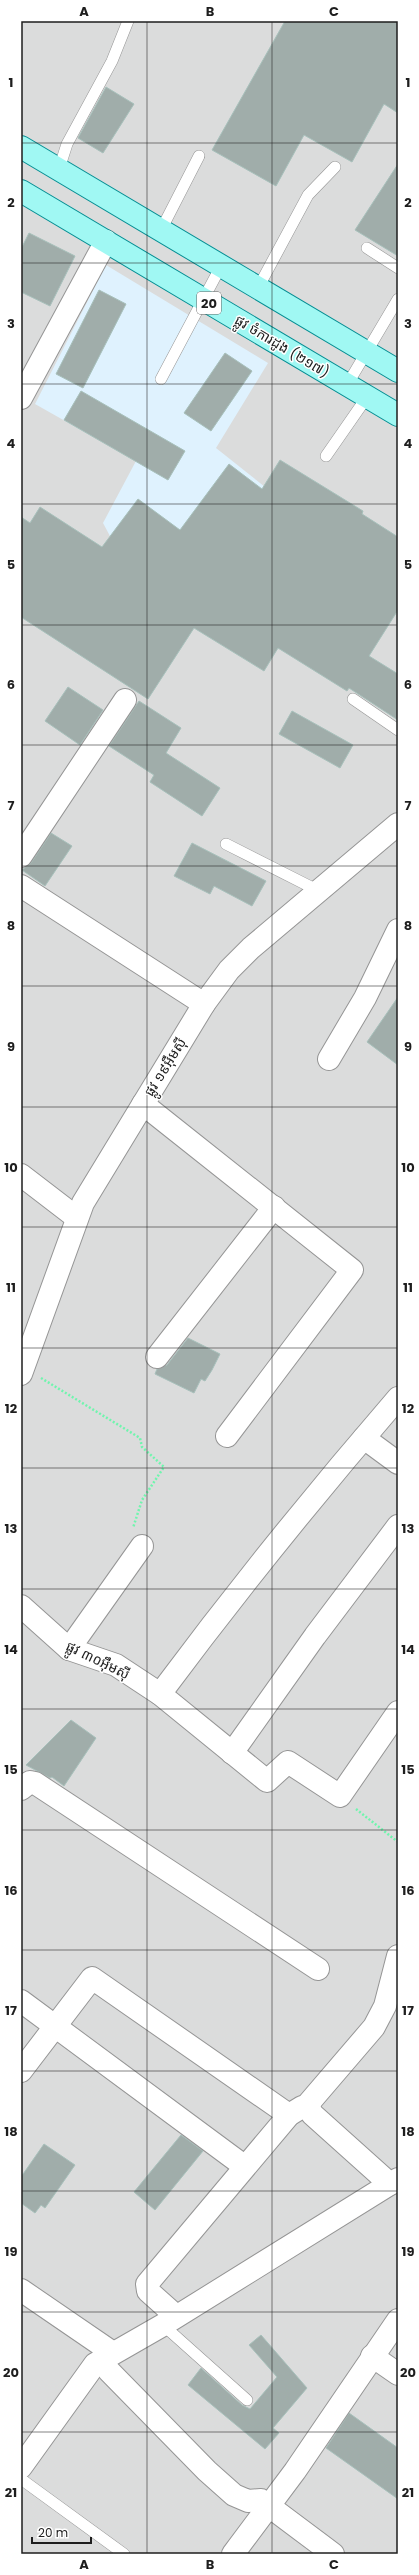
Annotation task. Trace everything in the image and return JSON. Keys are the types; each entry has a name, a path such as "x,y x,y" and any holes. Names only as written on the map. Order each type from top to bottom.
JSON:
{"main road":[{"path":"21,147 398,371"},
{"name":"ផ្លូវ ចំការដូង (២១៧)","path":"23,196 106,241 398,415"}],"street":[{"path":"21,398 106,241"},
{"path":"21,856 125,700"},
{"name":"ផ្លូវ ១៩អ៊ឹមស៊ី","path":"22,1371 83,1203 204,1004 229,970 251,948 317,890 398,824"},
{"path":"21,886 204,1004"},
{"path":"328,1059 365,998 398,930"},
{"path":"143,1104 352,1270 227,1436"},
{"path":"21,1175 77,1218"},
{"path":"157,1357 274,1207"},
{"path":"160,1694 227,1603 398,1398"},
{"path":"364,1438 398,1463"},
{"path":"232,1753 315,1636 398,1526"},
{"path":"69,1649 142,1546"},
{"name":"ផ្លូវ ៣០អ៊ឹមស៊ី","path":"21,1606 69,1649 116,1665 160,1694 267,1781 288,1762 340,1796"},
{"path":"340,1796 398,1712"},
{"path":"21,1789 30,1782 34,1783 318,1969"},
{"path":"170,2321 148,2291 147,2284 244,2166 289,2115 308,2104 374,2027 385,2006 398,1956"},
{"path":"21,2071 90,1978 95,1979 289,2115"},
{"path":"21,2000 244,2166"},
{"path":"21,2467 91,2368 107,2356 170,2321 394,2181 312,2114 308,2104"},
{"path":"21,2290 107,2356 109,2371 207,2471 229,2490 240,2498 248,2501 261,2500 270,2505 332,2554"},
{"path":"233,2554 270,2505 398,2320"},
{"path":"372,2356 398,2374"}],"lane":[{"path":"59,170 67,144 112,61 128,21"},
{"path":"161,230 199,156"},
{"path":"258,288 308,195 335,167"},
{"path":"368,248 398,268"},
{"path":"161,379 221,266"},
{"path":"347,385 398,299"},
{"path":"326,456 367,397"},
{"path":"353,699 398,730"},
{"path":"226,844 317,890"},
{"path":"170,2321 247,2400"},
{"path":"21,2478 124,2554"}],"path":[{"path":"22,1371 140,1438 142,1447 164,1467 142,1500 131,1535 142,1546"},
{"path":"340,1796 398,1842"}],"shaded area":[{"path":"21,21 398,21 398,2554 21,2554"},
{"path":"106,265 268,363 216,448 265,487 181,602 126,566 103,523 136,461 35,404"}],"building":[{"path":"285,21 398,21 398,113 384,104 352,162 304,135 276,186 212,150"},
{"path":"106,87 134,104 103,153 78,138"},
{"path":"398,164 398,256 355,230"},
{"path":"29,233 75,256 50,306 21,292 21,249"},
{"path":"99,290 126,304 83,388 56,374"},
{"path":"225,353 252,371 211,431 184,413"},
{"path":"81,391 185,451 168,480 64,420"},
{"path":"280,460 363,511 362,514 398,537 398,610 369,656 398,674 398,720 349,688 347,691 278,648 264,671 194,628 148,699 21,617 21,517 30,523 40,507 102,547 138,499 180,530 229,464 262,489"},
{"path":"68,687 103,710 80,745 45,721"},
{"path":"139,701 181,728 166,753 220,788 202,816 150,782 154,775 109,746"},
{"path":"292,711 353,745 340,768 279,734"},
{"path":"51,833 72,846 45,886 22,870 31,863"},
{"path":"192,843 266,881 252,906 214,886 210,894 174,876"},
{"path":"398,997 398,1065 367,1042"},
{"path":"188,1338 220,1354 205,1381 201,1379 194,1393 155,1374 157,1369 167,1365"},
{"path":"71,1720 96,1738 64,1786 52,1777 50,1778 26,1765"},
{"path":"181,2135 203,2151 155,2210 134,2192"},
{"path":"44,2144 75,2165 45,2208 41,2205 35,2213 21,2203 21,2177"},
{"path":"261,2335 307,2388 273,2428 279,2433 265,2449 188,2385 201,2368 242,2405 250,2409 277,2377 249,2345"},
{"path":"349,2413 398,2448 398,2499 326,2448"}]}
